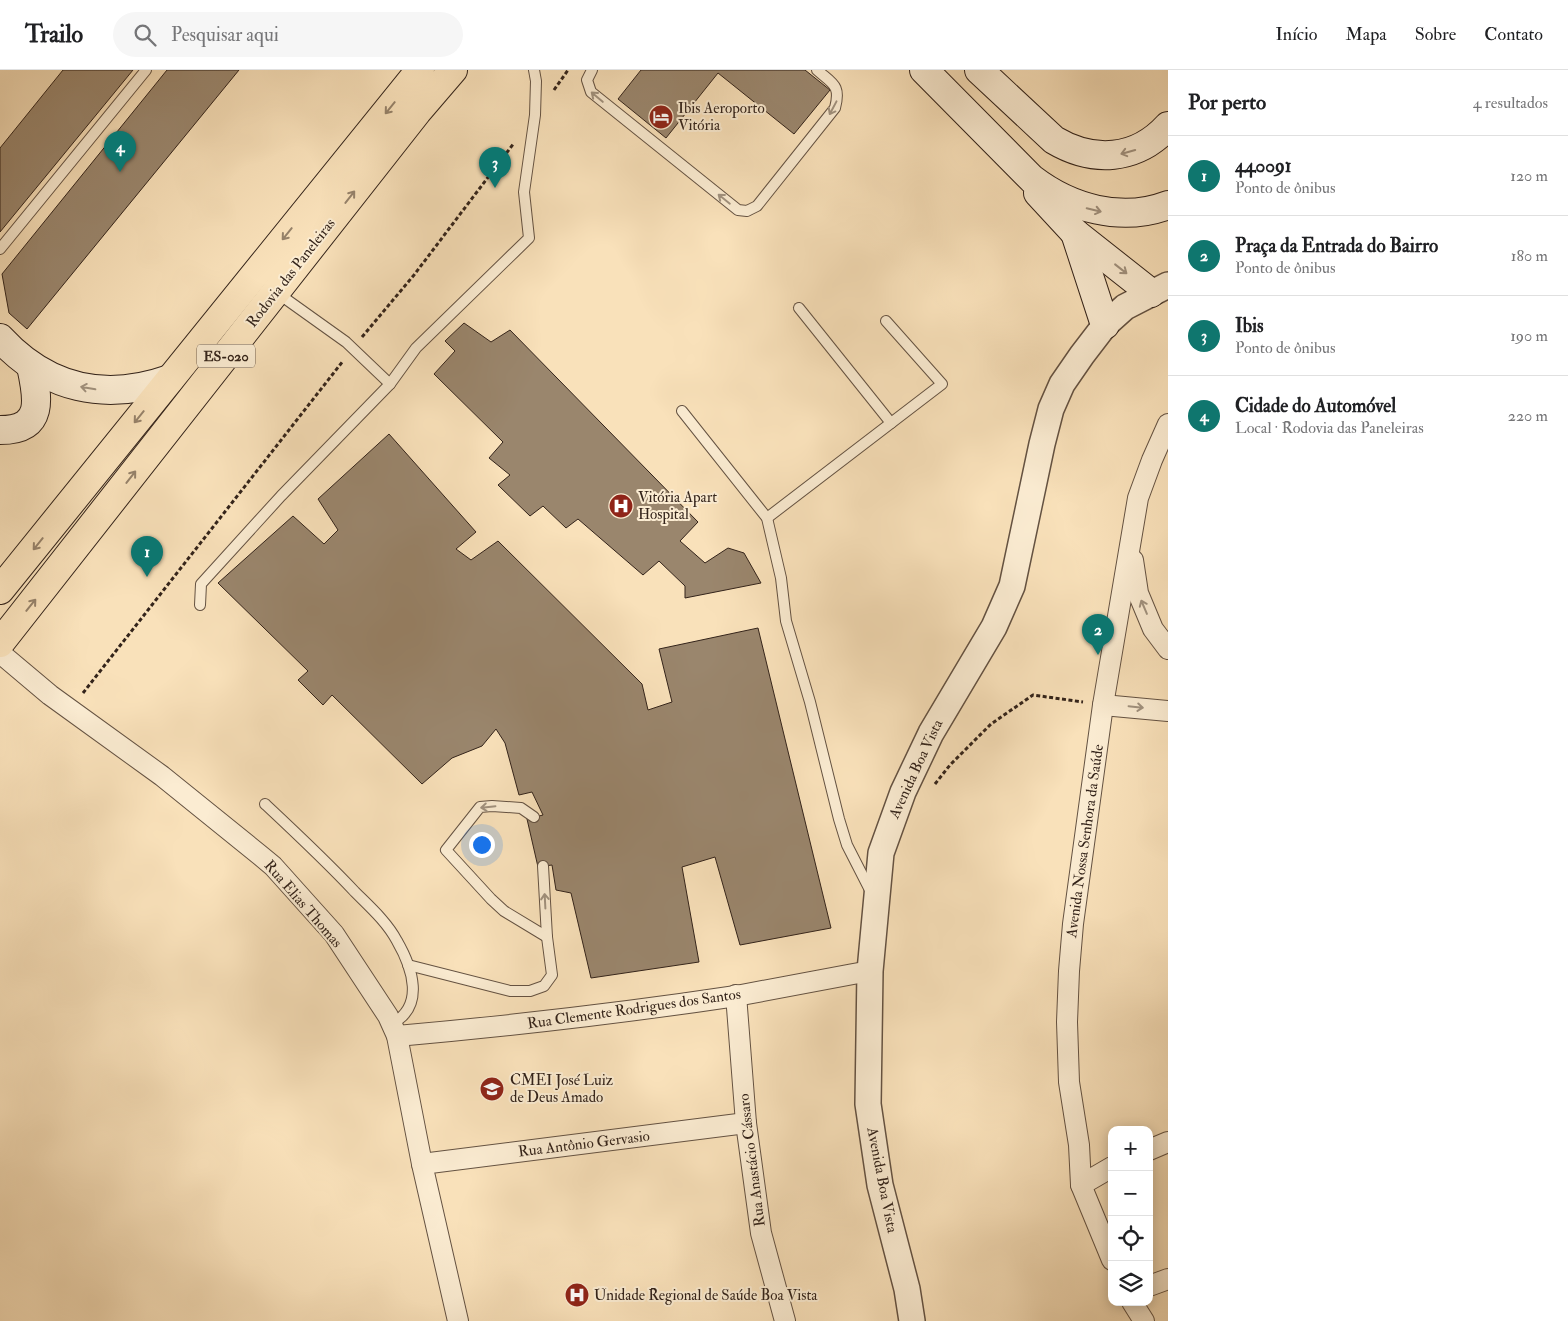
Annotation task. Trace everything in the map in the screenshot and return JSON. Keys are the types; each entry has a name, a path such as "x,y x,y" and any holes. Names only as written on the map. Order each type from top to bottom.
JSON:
{"main road":[{"name":"Rodovia das Paneleiras","path":"0,590 420,70"},
{"name":"Rodovia das Paneleiras","path":"0,642 452,70"},
{"path":"924,70 1032,179 1048,191 1065,200 1103,212 1123,213 1168,206"},
{"path":"979,70 1054,140 1085,154 1102,156 1135,150 1150,142 1168,126"},
{"path":"951,98 1075,232 1160,289"},
{"path":"1075,232 1105,325"},
{"path":"0,338 31,366 49,376 88,389 130,390 170,379"},
{"path":"0,430 13,430 26,425 36,413 37,394 31,366"}],"street":[{"name":"Avenida Boa Vista","path":"912,1321 880,1184 868,1104 870,971 881,853 903,792 931,733 994,627 1012,586 1042,444 1051,409 1062,384 1082,354 1105,325 1125,307 1160,289"},
{"name":"Avenida Nossa Senhora da Saúde","path":"1108,1250 1081,1185 1079,1145 1070,1082 1067,1022 1069,971 1073,924 1103,705 1130,542 1138,498 1168,424"},
{"path":"1130,542 1138,593 1154,629 1168,649"},
{"name":"Rua Elias Thomas","path":"0,653 50,695 162,776 273,866 334,934 388,1016 394,1030 458,1321"},
{"path":"1103,705 1168,711"},
{"name":"Rua Clemente Rodrigues dos Santos","path":"394,1030 512,1026 736,996 870,971"},
{"name":"Rua Anastácio Cássaro","path":"736,996 746,1123 760,1233 785,1321"},
{"name":"Rua Antônio Gervasio","path":"422,1164 746,1123"},
{"path":"1153,1148 1168,1142"},
{"path":"1081,1185 1108,1169"},
{"path":"1153,1285 1168,1279"},
{"path":"1135,1306 1144,1321"}],"lane":[{"path":"0,249 146,70"},
{"path":"200,605 201,584 282,496 390,384 416,348 529,238 524,192 535,115 536,81 534,70"},
{"path":"592,70 587,80 591,92 738,210 747,211 757,206 835,108 838,96 834,84 816,70"},
{"path":"276,292 352,348 390,384"},
{"path":"799,308 891,423"},
{"path":"767,518 942,384 886,321"},
{"path":"682,411 767,518 781,578 786,621 810,702 839,819 847,845 877,902"},
{"path":"265,804 379,916 397,940 412,978 413,994 407,1012 400,1019 394,1030"},
{"path":"534,818 521,808 480,807 446,850 491,899 504,910 547,937"},
{"path":"292,819 322,858"},
{"path":"408,965 510,991 530,991 544,986 552,975 547,937 543,866"}],"path":[{"path":"70,710 352,348 414,275 568,70"},
{"path":"936,784 950,765 991,724 1033,695 1103,705"}],"building":[{"path":"63,70 133,70 0,232 0,148"},
{"path":"167,70 239,70 27,329 9,313 2,274"},
{"name":"Ibis Aeroporto Vitória","path":"641,70 805,70 830,90 794,134 718,73 666,138 618,99"},
{"path":"464,323 491,342 510,330 698,522 680,541 705,563 728,548 744,553 761,583 685,598 685,586 659,561 643,575 578,519 566,528 543,506 530,516 498,485 510,475 489,458 503,442 434,374 455,351 445,341"},
{"path":"389,434 476,532 456,549 471,560 498,541 642,684 648,710 672,702 659,649 758,628 831,928 740,945 715,857 682,867 699,962 591,978 571,893 556,890 552,865 538,867 527,819 543,815 532,792 519,795 505,743 496,729 482,746 452,758 422,784 332,695 323,705 298,680 308,671 218,583 293,516 324,544 338,530 318,499"}],"place":[{"name":"Ibis Aeroporto Vitória","path":"661,117"},
{"name":"Cidade do Automóvel","path":"120,172"},
{"name":"Ibis","path":"495,188"},
{"name":"Vitória Apart Hospital","path":"621,506"},
{"name":"440091","path":"147,577"},
{"name":"Praça da Entrada do Bairro","path":"1098,655"},
{"name":"CMEI José Luiz de Deus Amado","path":"492,1089"},
{"name":"Unidade Regional de Saúde Boa Vista","path":"577,1295"}]}
